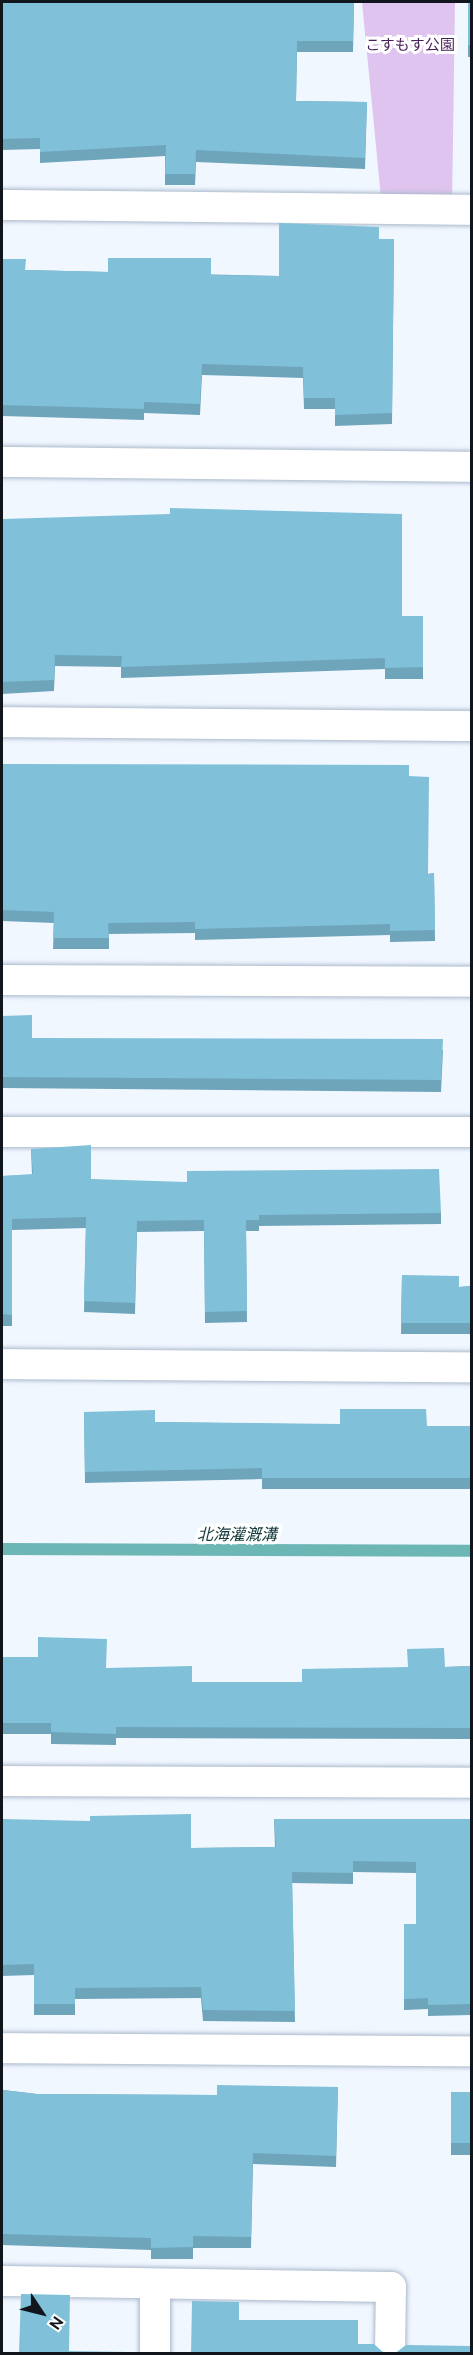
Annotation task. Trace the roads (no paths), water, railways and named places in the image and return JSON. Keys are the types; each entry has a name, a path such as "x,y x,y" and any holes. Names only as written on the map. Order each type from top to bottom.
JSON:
{"street":[{"path":"2,205 471,210"},
{"path":"2,462 471,467"},
{"path":"2,722 471,726"},
{"path":"2,980 471,982"},
{"path":"2,1132 471,1132"},
{"path":"2,1364 471,1367"},
{"path":"2,1782 471,1783"},
{"path":"2,2048 471,2051"},
{"path":"2,2281 155,2286 391,2287 390,2354"},
{"path":"155,2286 155,2354"}],"waterway":[{"name":"北海灌漑溝","path":"2,1549 472,1551"}],"park label":[{"name":"こすもす公園","path":"410,45"}]}
